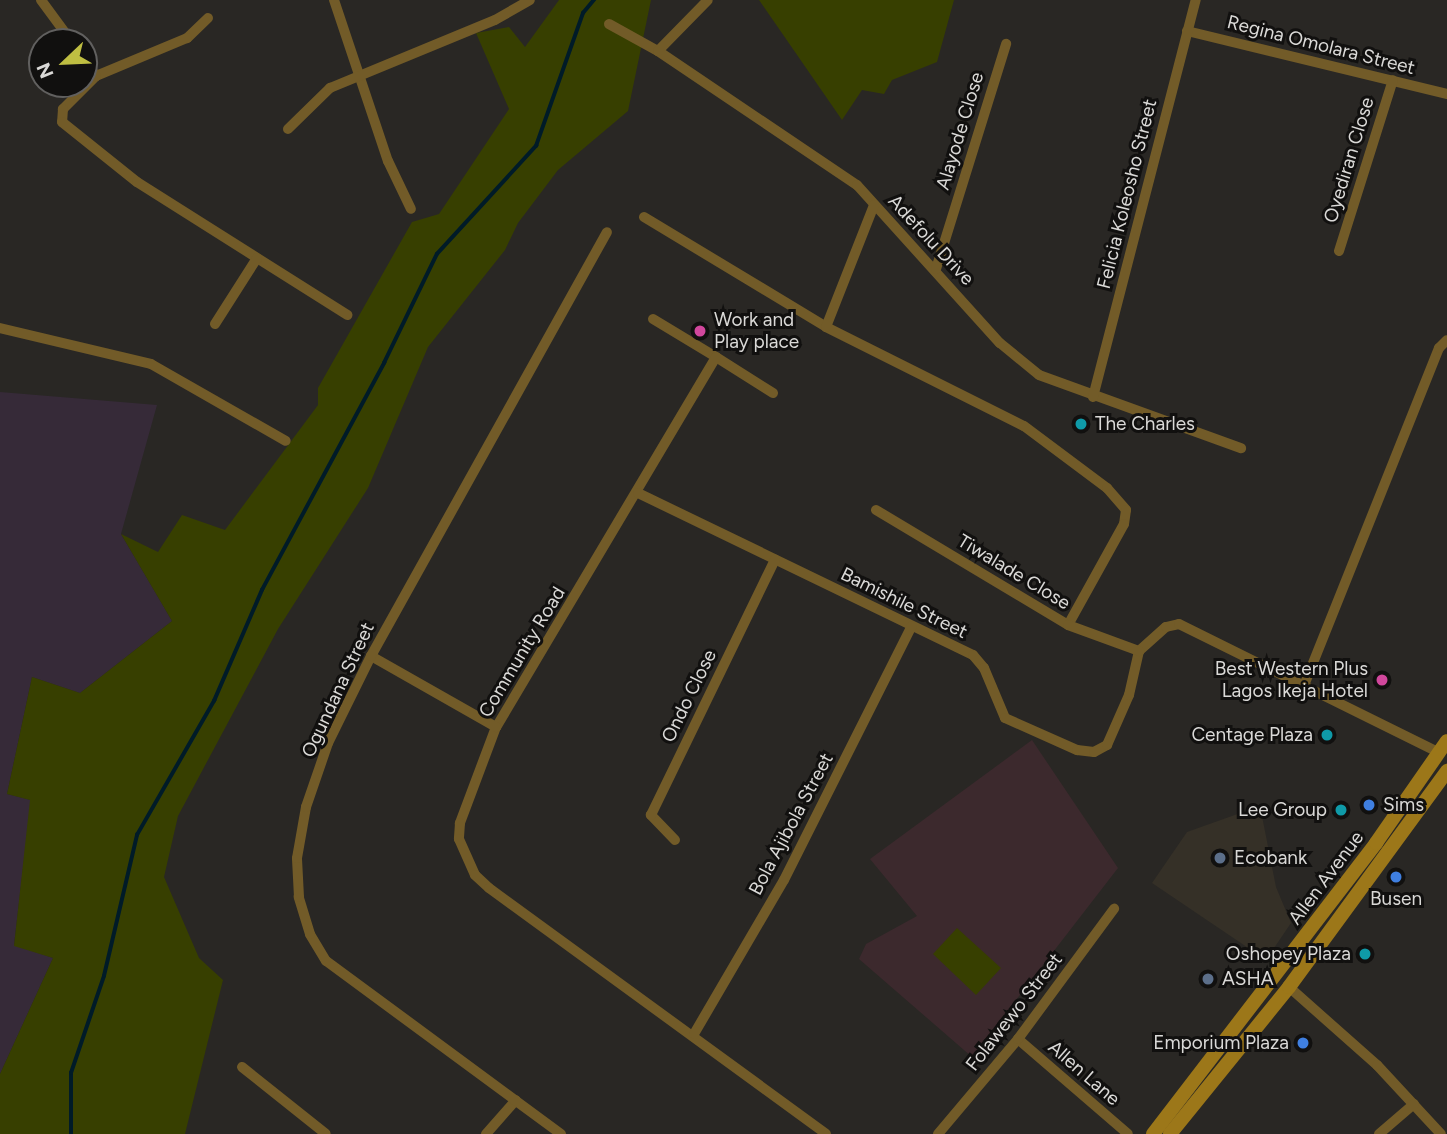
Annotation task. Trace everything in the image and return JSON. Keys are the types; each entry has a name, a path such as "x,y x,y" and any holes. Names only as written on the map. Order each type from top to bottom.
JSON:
{"main road":[{"name":"Allen Avenue","path":"1153,1134 1222,1049 1443,747"},
{"name":"Allen Avenue","path":"1170,1134 1289,987 1447,771"}],"street":[{"path":"41,0 62,28"},
{"path":"334,0 387,160 411,209"},
{"path":"288,128 330,88 360,72 495,20 530,0"},
{"path":"658,51 708,0"},
{"name":"Felicia Koleosho Street","path":"1093,397 1196,0"},
{"path":"98,74 187,38 208,18"},
{"name":"Adefolu Drive","path":"609,24 658,51 857,185 1017,359 1039,375 1093,397 1241,448"},
{"name":"Regina Omolara Street","path":"1187,31 1447,94"},
{"name":"Alayode Close","path":"936,269 1006,44"},
{"name":"Oyediran Close","path":"1339,251 1393,80"},
{"path":"74,98 63,109 62,122 73,135 347,316"},
{"path":"826,327 874,205"},
{"path":"644,217 826,327 1024,426 1119,500 1126,510 1124,524 1068,625"},
{"name":"Ogundana Street","path":"561,1134 327,961 310,934 299,897 297,858 306,807 328,743 371,656 607,232"},
{"path":"215,324 257,258"},
{"path":"653,319 773,393"},
{"path":"0,328 151,364 286,441"},
{"path":"1303,688 1439,348 1447,340"},
{"name":"Community Road","path":"716,357 638,494 496,727 460,823 459,839 475,875 826,1134"},
{"name":"Bamishile Street","path":"638,494 973,655 984,667 1004,718 1077,750 1094,752 1107,745 1115,732 1139,651"},
{"name":"Tiwalade Close","path":"876,510 1068,625 1139,651"},
{"name":"Ondo Close","path":"675,841 651,815 775,560"},
{"path":"1139,651 1166,627 1179,624 1303,688 1443,747"},
{"name":"Bola Ajibola Street","path":"694,1034 784,880 912,626"},
{"path":"371,656 496,727"},
{"name":"Folawewo Street","path":"938,1134 1018,1039 1114,909"},
{"path":"1289,987 1414,1104 1441,1134"},
{"name":"Allen Lane","path":"1018,1039 1128,1134"},
{"path":"242,1067 326,1134"},
{"path":"486,1134 516,1100"},
{"path":"1379,1134 1414,1104"}],"shaded area":[{"path":"0,392 157,405 121,534 172,621 80,693 32,677 7,794 31,800 14,945 53,958 0,1074"},
{"path":"1032,740 1118,868 972,1057 859,959 866,944 917,916 870,859"},
{"name":"Ecobank","path":"1260,806 1276,887 1291,923 1266,960 1152,883 1187,832"}],"green space":[{"path":"559,0 651,0 628,111 558,170 518,223 505,250 428,347 368,488 278,629 178,816 164,877 199,958 223,980 185,1134 0,1134 0,1074 53,958 14,946 30,800 7,794 32,677 80,693 172,621 121,534 158,552 182,515 225,530 318,405 318,388 412,222 439,214 509,109 476,33 509,27 525,47"},
{"path":"759,0 954,0 937,62 892,80 884,94 862,90 842,120"},
{"path":"957,928 1001,968 976,995 933,954"}],"waterway":[{"path":"71,1134 71,1073 104,976 137,835 214,701 262,590 384,363 437,254 536,146 583,13 594,0"}],"place":[{"name":"Work and Play place","path":"700,331"},
{"name":"The Charles","path":"1081,424"},
{"name":"Best Western Plus Lagos Ikeja Hotel","path":"1382,680"},
{"name":"Centage Plaza","path":"1327,735"},
{"name":"Sims","path":"1369,805"},
{"name":"Lee Group","path":"1341,810"},
{"name":"Ecobank","path":"1220,858"},
{"name":"Busen","path":"1396,877"},
{"name":"Oshopey Plaza","path":"1365,954"},
{"name":"ASHA","path":"1208,979"},
{"name":"Emporium Plaza","path":"1303,1043"}]}
